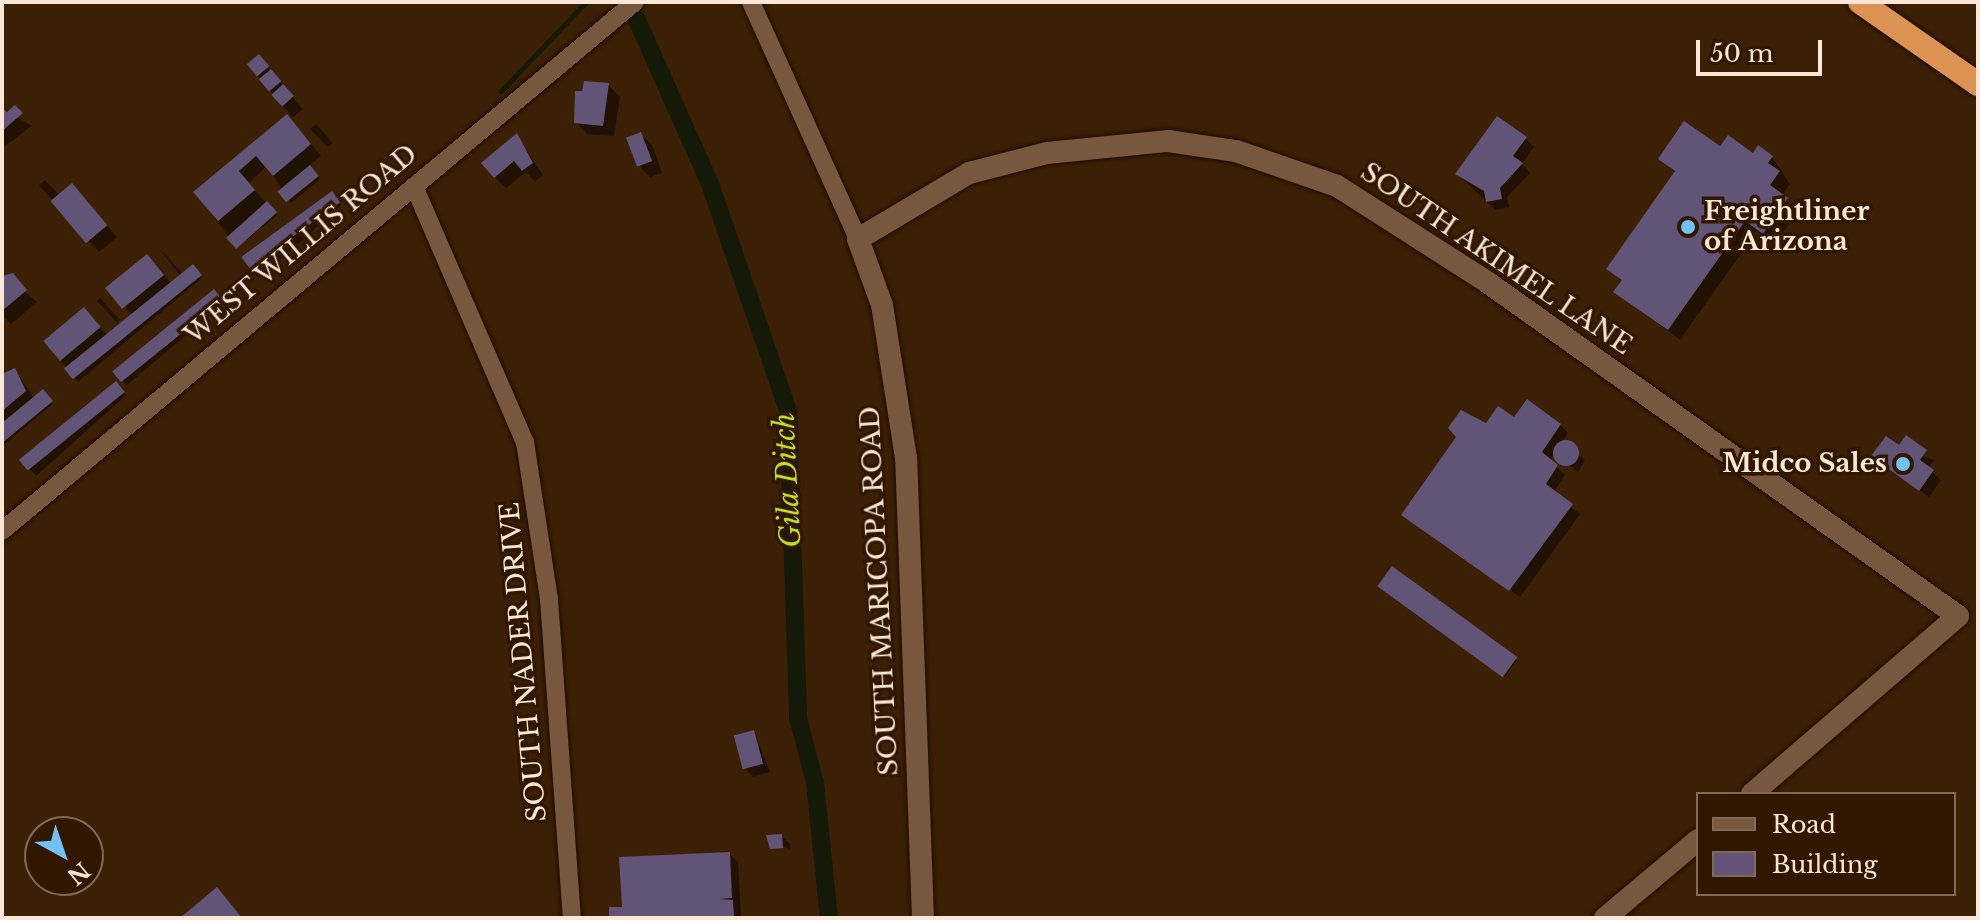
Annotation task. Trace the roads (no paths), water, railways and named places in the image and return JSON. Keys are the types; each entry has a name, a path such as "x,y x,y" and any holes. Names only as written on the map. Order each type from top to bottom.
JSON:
{"highway":[{"path":"1860,2 1978,84"}],"street":[{"name":"WEST WILLIS ROAD","path":"2,531 635,2"},
{"name":"SOUTH MARICOPA ROAD","path":"751,2 858,239 882,305 906,458 923,918"},
{"name":"SOUTH AKIMEL LANE","path":"858,239 969,173 1047,153 1168,141 1285,166 1385,213 1958,616 1754,792"},
{"name":"SOUTH NADER DRIVE","path":"414,186 525,442 549,599 572,918"},
{"path":"1605,918 1696,842"}],"waterway":[{"path":"501,91 586,2"},
{"name":"Gila Ditch","path":"637,20 710,184 788,411 798,718 815,783 829,918"}],"place":[{"name":"Freightliner of Arizona","path":"1688,227"},
{"name":"Midco Sales","path":"1903,464"}]}
